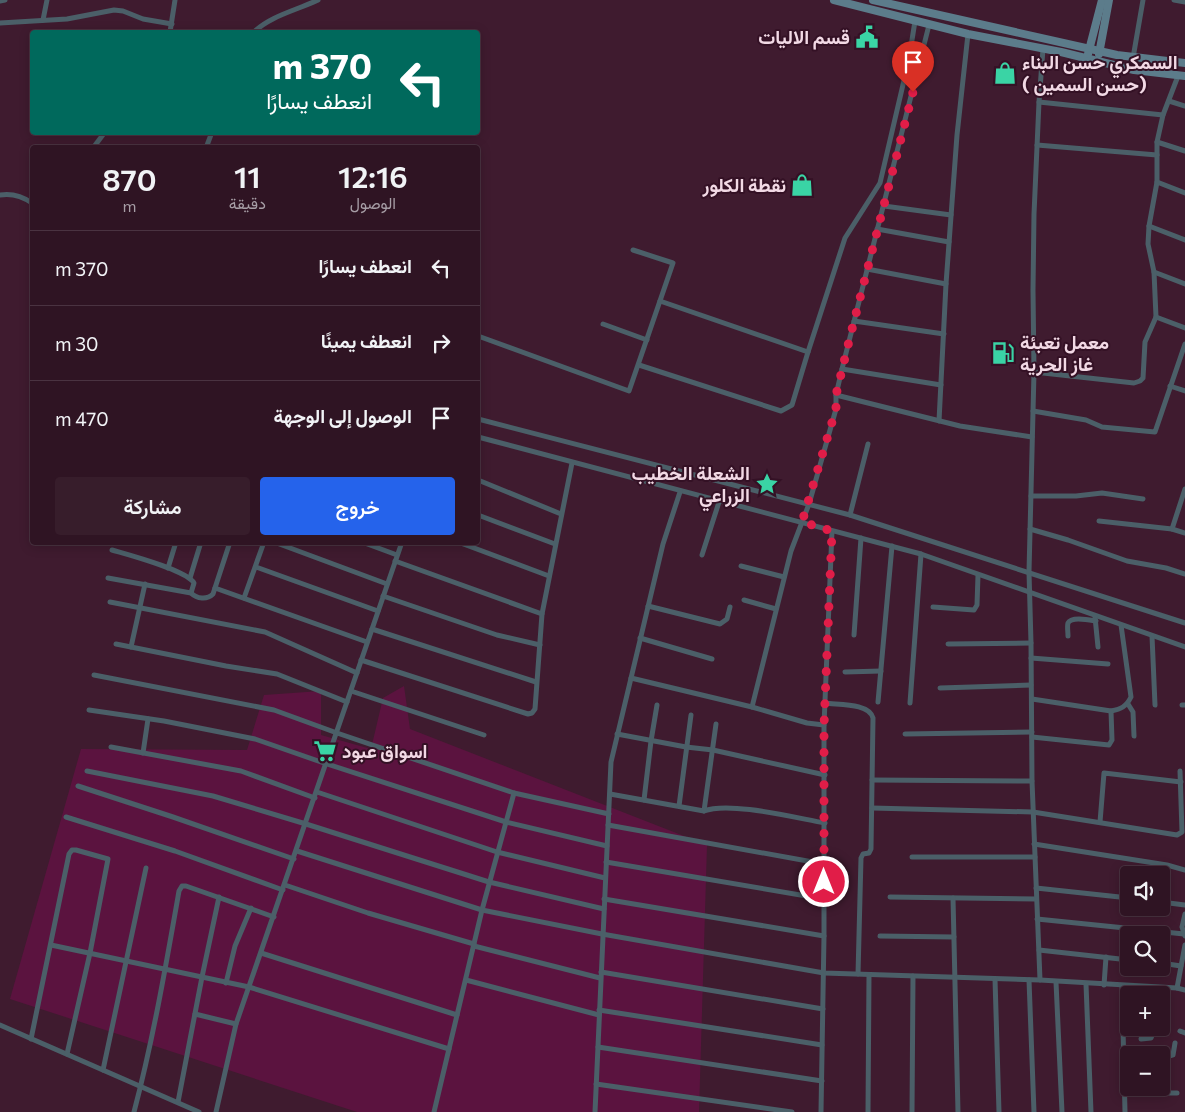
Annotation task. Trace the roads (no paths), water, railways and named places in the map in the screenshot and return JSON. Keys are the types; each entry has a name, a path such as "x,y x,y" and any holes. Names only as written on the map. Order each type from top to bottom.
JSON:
{"main road":[{"path":"834,0 968,34 1134,70 1182,76"},
{"path":"1087,59 1102,0"},
{"path":"1097,61 1109,0"},
{"path":"879,1 1099,52 1133,58 1185,63"}],"street":[{"path":"0,1 5,0"},
{"path":"43,20 47,0"},
{"path":"170,30 175,0"},
{"path":"257,30 282,15 318,0"},
{"path":"1133,58 1143,0"},
{"path":"1174,0 1185,2"},
{"path":"0,23 67,20 114,10 123,11 143,20 172,24"},
{"path":"639,365 781,410 792,405 845,238 880,183 909,59 915,21"},
{"path":"752,707 791,551 809,504 836,409 836,395 842,369 929,25"},
{"path":"939,421 951,215 957,135 968,34"},
{"path":"1040,980 1032,781 1029,572 1034,372 1033,253 1043,49"},
{"path":"1034,372 1134,383 1140,381 1144,373 1145,342 1156,317 1154,272 1148,244 1149,226 1157,182 1157,142 1168,101 1182,76"},
{"path":"1168,101 1185,106"},
{"path":"1039,102 1164,115"},
{"path":"1157,142 1185,151"},
{"path":"1037,145 1157,156"},
{"path":"1157,182 1185,193"},
{"path":"0,196 16,195 24,197 30,202"},
{"path":"884,206 951,215"},
{"path":"1149,226 1185,240"},
{"path":"878,229 949,242"},
{"path":"480,337 629,391 673,263 633,250"},
{"path":"867,269 946,284"},
{"path":"1154,272 1185,284"},
{"path":"660,301 808,352"},
{"path":"1156,317 1185,328"},
{"path":"854,322 944,334"},
{"path":"603,324 648,340"},
{"path":"1033,411 1086,420 1102,427 1155,432 1185,344"},
{"path":"842,369 941,385"},
{"path":"1170,386 1185,391"},
{"path":"836,395 960,426 1032,437"},
{"path":"480,420 850,515 1185,623"},
{"path":"480,439 921,554 1029,592 1095,618 1185,647"},
{"path":"850,515 868,444"},
{"path":"361,660 528,714 532,713 535,709 542,614 572,462"},
{"path":"480,481 561,514"},
{"path":"1172,529 1185,489"},
{"path":"595,1112 611,762 663,544 680,492"},
{"path":"1031,496 1076,496 1102,493 1143,499"},
{"path":"702,555 719,502"},
{"path":"480,516 555,544"},
{"path":"1099,521 1185,532"},
{"path":"1030,529 1068,540 1127,562 1170,569 1185,574"},
{"path":"821,1112 824,973 824,726 832,531"},
{"path":"854,635 861,538"},
{"path":"168,568 175,545"},
{"path":"190,578 200,545"},
{"path":"108,578 191,592 194,595 210,598 229,545"},
{"path":"244,598 263,545"},
{"path":"282,545 387,584"},
{"path":"371,545 396,558 542,614"},
{"path":"216,1112 236,1024 401,545"},
{"path":"466,545 549,576"},
{"path":"878,702 892,546"},
{"path":"112,550 168,568 190,578 194,583 191,592"},
{"path":"910,703 921,554"},
{"path":"741,566 784,577"},
{"path":"256,567 378,611"},
{"path":"933,608 974,610 977,605 978,575"},
{"path":"131,646 145,584"},
{"path":"215,588 367,642"},
{"path":"383,596 497,635 540,645"},
{"path":"744,600 776,609"},
{"path":"110,602 270,633 357,673"},
{"path":"648,606 720,624 727,619 730,607"},
{"path":"1068,636 1068,623 1070,621 1074,619 1095,618"},
{"path":"1095,618 1098,647"},
{"path":"1032,699 1111,711 1121,709 1128,704 1131,698 1121,625"},
{"path":"372,629 536,682"},
{"path":"1152,636 1155,705"},
{"path":"640,638 712,660"},
{"path":"948,644 1031,643"},
{"path":"116,644 270,673 347,702"},
{"path":"1031,658 1108,664"},
{"path":"845,672 881,671"},
{"path":"94,675 274,710 514,793 609,814"},
{"path":"631,678 824,726"},
{"path":"940,688 1031,685"},
{"path":"351,691 484,735"},
{"path":"825,703 864,708 872,713 871,849 869,853 863,854 860,858 858,974"},
{"path":"1128,704 1133,712 1134,736"},
{"path":"644,800 657,705"},
{"path":"89,710 148,718 255,739 506,822 607,846"},
{"path":"905,734 1032,734 1109,745 1112,740 1111,711"},
{"path":"679,806 691,715"},
{"path":"143,753 148,718"},
{"path":"704,811 716,724"},
{"path":"617,734 713,750 825,775"},
{"path":"110,747 246,772 497,852 605,878"},
{"path":"87,772 213,796 489,882 604,909"},
{"path":"872,808 1033,812 1180,834 1182,832 1183,793 1180,772"},
{"path":"1100,822 1104,773 1181,782"},
{"path":"872,780 1032,781"},
{"path":"78,786 173,816 294,859"},
{"path":"434,1112 489,882 514,793"},
{"path":"610,794 704,811 715,808 735,807 825,823"},
{"path":"66,817 284,887 474,945 600,978"},
{"path":"608,825 824,864"},
{"path":"1034,844 1168,865 1185,870"},
{"path":"31,1039 70,854 72,850 76,850 108,859 90,953 67,1054"},
{"path":"296,851 482,910 602,934 824,973 1040,980 1122,986"},
{"path":"912,857 1035,857"},
{"path":"606,862 824,900"},
{"path":"102,1070 146,868"},
{"path":"134,1112 141,1087 165,970 179,891 182,886 274,917"},
{"path":"1036,888 1120,897"},
{"path":"178,1102 219,897"},
{"path":"890,897 1036,899"},
{"path":"953,898 958,1112"},
{"path":"604,899 824,936"},
{"path":"1170,903 1185,905"},
{"path":"226,983 235,946 250,908"},
{"path":"1037,919 1184,935 1182,927 1185,914"},
{"path":"880,936 954,937"},
{"path":"51,945 249,988 449,1049"},
{"path":"1178,988 1185,945"},
{"path":"1039,950 1120,959"},
{"path":"261,953 457,1015"},
{"path":"1104,985 1106,957"},
{"path":"1170,965 1181,966"},
{"path":"601,972 823,1009"},
{"path":"868,1112 869,975"},
{"path":"912,1112 914,976"},
{"path":"995,979 999,1112"},
{"path":"466,980 599,1012 822,1045"},
{"path":"1029,980 1034,1112"},
{"path":"1056,982 1062,1112"},
{"path":"1086,984 1091,1112"},
{"path":"1170,988 1185,990"},
{"path":"195,1014 236,1024"},
{"path":"0,1025 199,1112"},
{"path":"1142,1039 1152,1038 1153,1036"},
{"path":"1170,1056 1173,1055 1175,1043"},
{"path":"598,1047 822,1081"},
{"path":"596,1084 792,1112"},
{"path":"1170,1093 1177,1093"},
{"path":"1124,1096 1125,1112"}],"place":[{"name":"قسم الاليات","path":"867,37"},
{"name":"السمكري حسن البناء ( حسن السمين)","path":"1005,73"},
{"name":"نقطة الكلور","path":"802,185"},
{"name":"معمل تعبئة غاز الحرية","path":"1003,353"},
{"name":"الشعلة الخطيب الزراعي","path":"767,484"},
{"name":"اسواق عبود","path":"325,751"}]}
